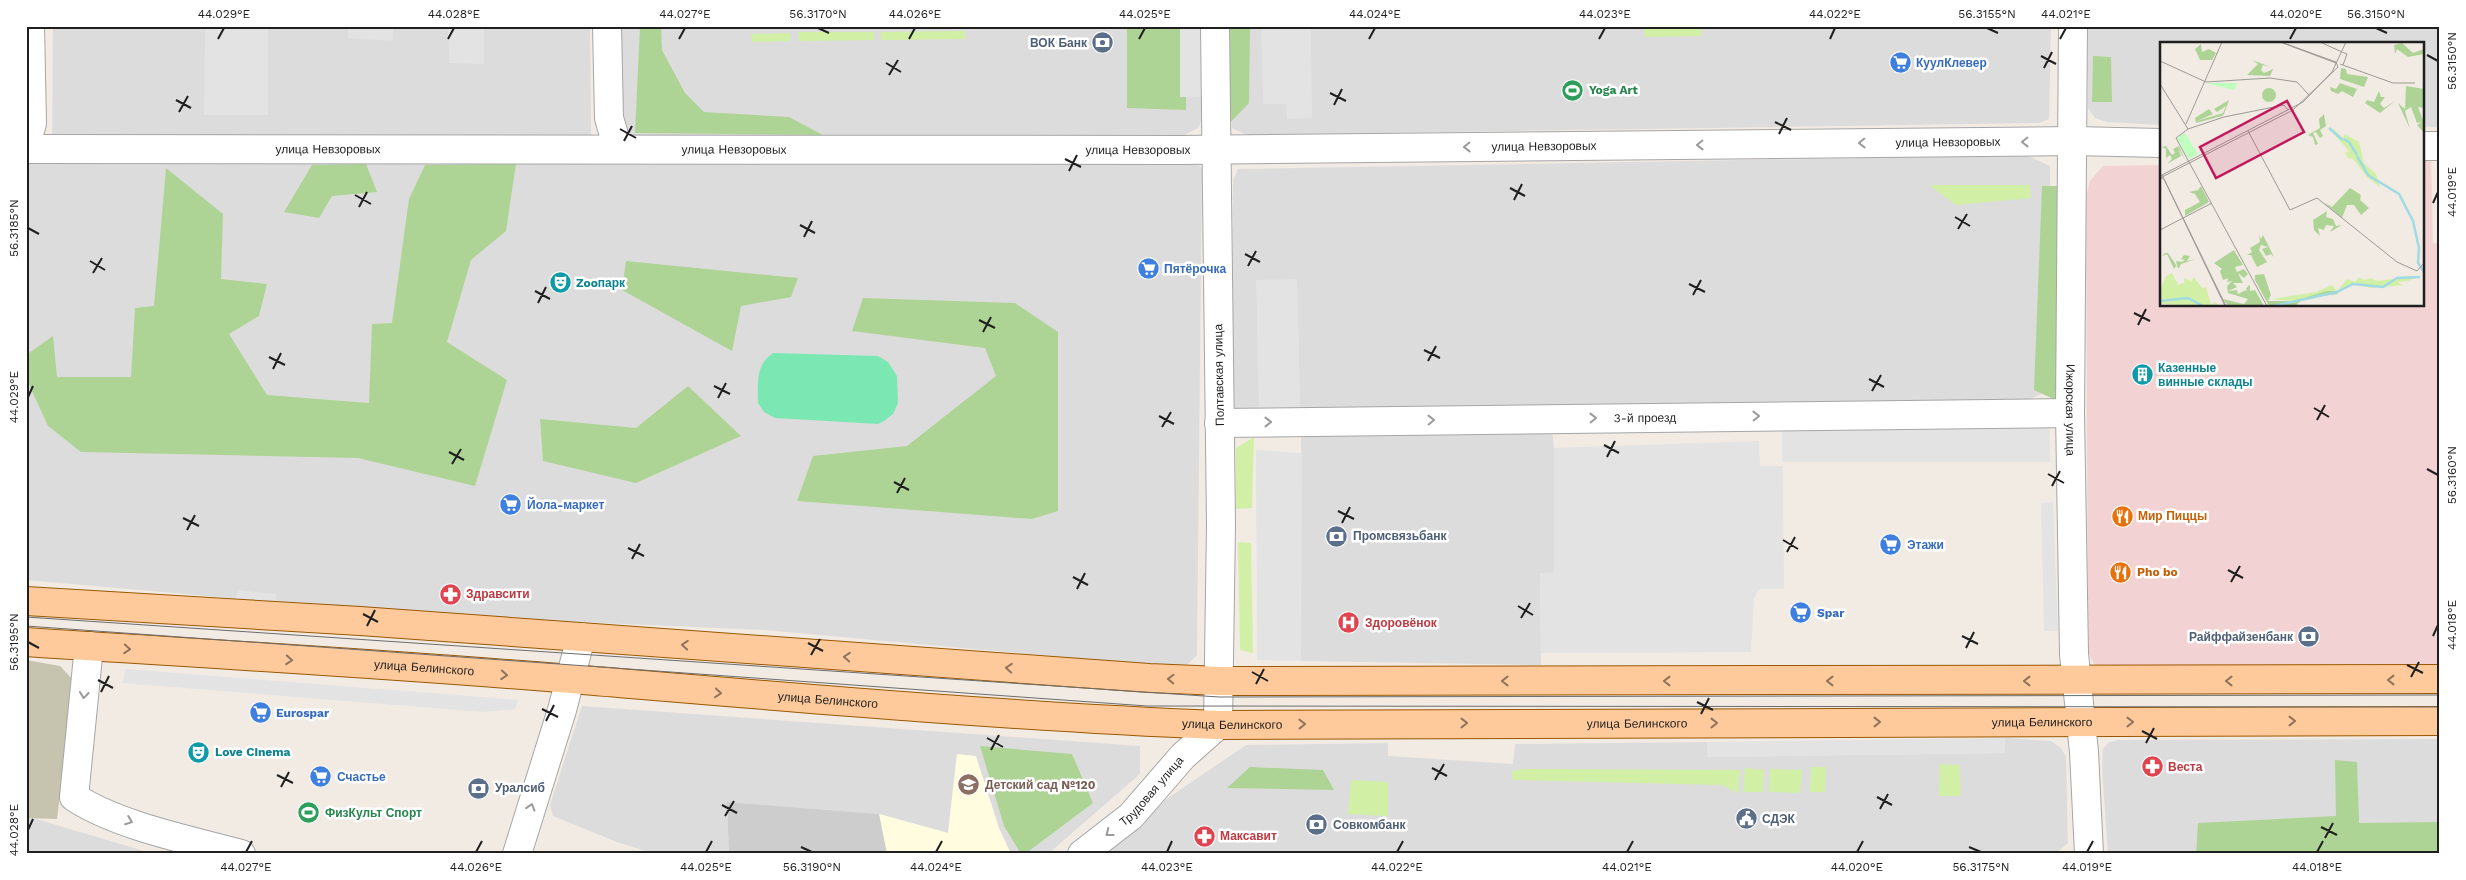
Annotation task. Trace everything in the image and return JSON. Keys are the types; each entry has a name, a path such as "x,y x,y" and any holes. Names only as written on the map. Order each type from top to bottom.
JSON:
{"main road":[{"path":"26,601 581,637 1149,678 1220,681 2440,679"},
{"name":"улица Белинского","path":"26,642 569,679 789,698 1115,721 1218,725 2440,721"}],"street":[{"path":"26,147 32,123 30,26"},
{"path":"606,26 609,118 618,149"},
{"name":"Полтавская улица","path":"1215,26 1219,422 1220,681 1218,725"},
{"name":"Ижорская улица","path":"2073,26 2070,413 2074,654 2081,722 2089,854"},
{"name":"улица Невзоровых","path":"26,147 1217,150 2073,141 2160,143"},
{"path":"2424,146 2440,146"},
{"name":"3-й проезд","path":"1219,422 2070,413"},
{"path":"517,854 562,710 581,637"},
{"path":"89,646 74,797 180,846 241,854"},
{"name":"Трудовая улица","path":"1082,854 1131,816 1183,756 1218,725"}],"shaded area":[{"path":"53,26 590,26 591,135 52,135"},
{"path":"205,26 268,26 268,115 204,115"},
{"path":"348,26 393,26 393,41 348,38"},
{"path":"448,26 484,26 484,64 449,63"},
{"path":"613,26 1203,26 1204,115 1198,128 1184,135 630,140 621,130"},
{"path":"1180,26 1203,26 1204,97 1180,97"},
{"path":"1233,26 2051,26 2049,119 2039,123 1247,135 1232,128"},
{"path":"1261,26 1311,26 1312,118 1287,119 1286,104 1263,104"},
{"path":"2088,26 2440,26 2440,127 2424,127 2424,42 2160,42 2160,125 2107,122 2095,118 2088,108"},
{"path":"2026,155 2050,166 2052,383 2041,394 2029,400 1300,410 1297,280 1259,411 1238,412 1232,404 1233,180 1238,169"},
{"path":"1191,158 1202,168 1197,655 1184,668 764,630 436,616 26,580 26,170 29,164 38,161"},
{"path":"2431,160 2433,243 2440,243 2440,672 2108,673 2094,664 2088,652 2086,196 2090,181 2103,166 2160,165 2160,306 2424,306 2424,161"},
{"path":"1297,279 1300,410 1259,411 1256,280"},
{"path":"2050,426 2050,462 1782,462 1782,427"},
{"path":"1552,428 1554,448 1554,573 1540,573 1541,665 1301,661 1301,429"},
{"path":"1759,441 1760,466 1783,466 1784,589 1760,589 1754,598 1751,652 1541,653 1540,573 1554,572 1554,448"},
{"path":"1256,450 1302,453 1301,661 1257,660"},
{"path":"2053,502 2058,631 2044,631 2041,503"},
{"path":"238,590 276,594 277,606 234,602"},
{"path":"26,660 60,666 74,681 57,819 26,818"},
{"path":"125,669 518,700 515,709 482,712 123,683"},
{"path":"582,706 1140,746 1140,774 1048,854 1011,854 957,754 948,833 879,814 727,802 729,854 655,854 617,842 553,816 550,805"},
{"path":"2005,738 2051,741 2061,748 2066,757 2068,843 2055,854 1096,854 1146,813 1246,745 1388,743 1388,756 1513,764 1515,744 1707,742 1708,757 2005,753"},
{"path":"2005,738 2005,753 1708,757 1707,742"},
{"path":"2440,739 2440,854 2108,854 2102,767 2103,749 2109,742 2119,740"},
{"name":"Детский сад №120","path":"957,754 976,756 999,828 1011,854 887,854 879,814 948,833"},
{"path":"727,802 879,814 887,854 729,854"},
{"path":"26,816 154,854 26,854"}],"green space":[{"path":"640,26 661,26 662,50 685,93 704,112 789,117 823,135 635,133"},
{"path":"1127,26 1186,26 1186,110 1127,108"},
{"path":"1227,26 1250,26 1249,103 1227,126"},
{"path":"1644,26 1702,26 1701,36 1645,37"},
{"path":"965,31 965,39 881,40 881,32"},
{"path":"798,32 874,32 874,40 799,41"},
{"path":"790,33 790,41 752,42 751,34"},
{"path":"2093,56 2111,57 2112,102 2092,102"},
{"path":"366,164 377,192 332,196 319,218 284,212 312,165"},
{"path":"516,164 506,231 471,260 447,342 507,380 475,486 358,458 81,452 48,426 26,378 26,355 53,336 57,377 131,377 135,308 154,306 166,168 223,214 221,279 267,284 259,316 229,334 267,395 369,403 372,324 392,323 409,199 425,165"},
{"path":"1929,185 2030,185 2031,198 1956,205"},
{"path":"2042,186 2060,186 2058,401 2034,390"},
{"path":"626,261 798,278 791,297 741,306 732,351 622,290"},
{"path":"863,298 1015,303 1058,332 1058,511 1032,519 797,501 813,456 907,446 996,376 985,348 852,331"},
{"path":"773,353 878,356 888,362 897,376 898,403 893,414 878,424 775,418 764,412 758,403 760,369 767,358"},
{"path":"688,386 741,436 636,483 543,461 540,419 636,428"},
{"path":"1254,437 1252,508 1236,509 1236,448"},
{"path":"1238,542 1251,543 1253,653 1240,650"},
{"path":"980,746 1072,754 1093,803 1025,854 1021,854 1004,826"},
{"path":"2335,760 2357,762 2359,823 2440,822 2440,854 2196,854 2198,823 2336,816"},
{"path":"1940,764 1959,765 1961,796 1939,796"},
{"path":"1250,767 1323,770 1334,790 1227,788"},
{"path":"1811,767 1826,767 1825,792 1810,792"},
{"path":"1745,768 1764,770 1763,792 1743,792"},
{"path":"1524,769 1740,770 1738,793 1722,785 1513,780 1512,771"},
{"path":"1770,769 1802,770 1800,793 1769,792"},
{"path":"1351,780 1388,782 1388,816 1348,814"}],"tram line":[{"path":"26,617 1219,697 2440,695"},
{"path":"26,626 1147,706 2440,707"}],"place":[{"name":"ВОК Банк","path":"1103,43"},
{"name":"КуулКлевер","path":"1900,63"},
{"name":"Yoga Art","path":"1573,90"},
{"name":"Пятёрочка","path":"1148,269"},
{"name":"Zooпарк","path":"560,283"},
{"name":"Казенные винные склады","path":"2142,375"},
{"name":"Йола-маркет","path":"511,505"},
{"name":"Мир Пиццы","path":"2122,516"},
{"name":"Промсвязьбанк","path":"1337,536"},
{"name":"Этажи","path":"1891,545"},
{"name":"Pho bo","path":"2121,572"},
{"name":"Здравсити","path":"450,594"},
{"name":"Spar","path":"1801,613"},
{"name":"Здоровёнок","path":"1349,623"},
{"name":"Райффайзенбанк","path":"2309,637"},
{"name":"Eurospar","path":"260,713"},
{"name":"Love Cinema","path":"199,752"},
{"name":"Веста","path":"2152,767"},
{"name":"Счастье","path":"321,777"},
{"name":"Детский сад №120","path":"969,785"},
{"name":"Уралсиб","path":"479,788"},
{"name":"ФизКульт Спорт","path":"309,813"},
{"name":"СДЭК","path":"1746,819"},
{"name":"Совкомбанк","path":"1317,825"},
{"name":"Максавит","path":"1204,836"}]}
